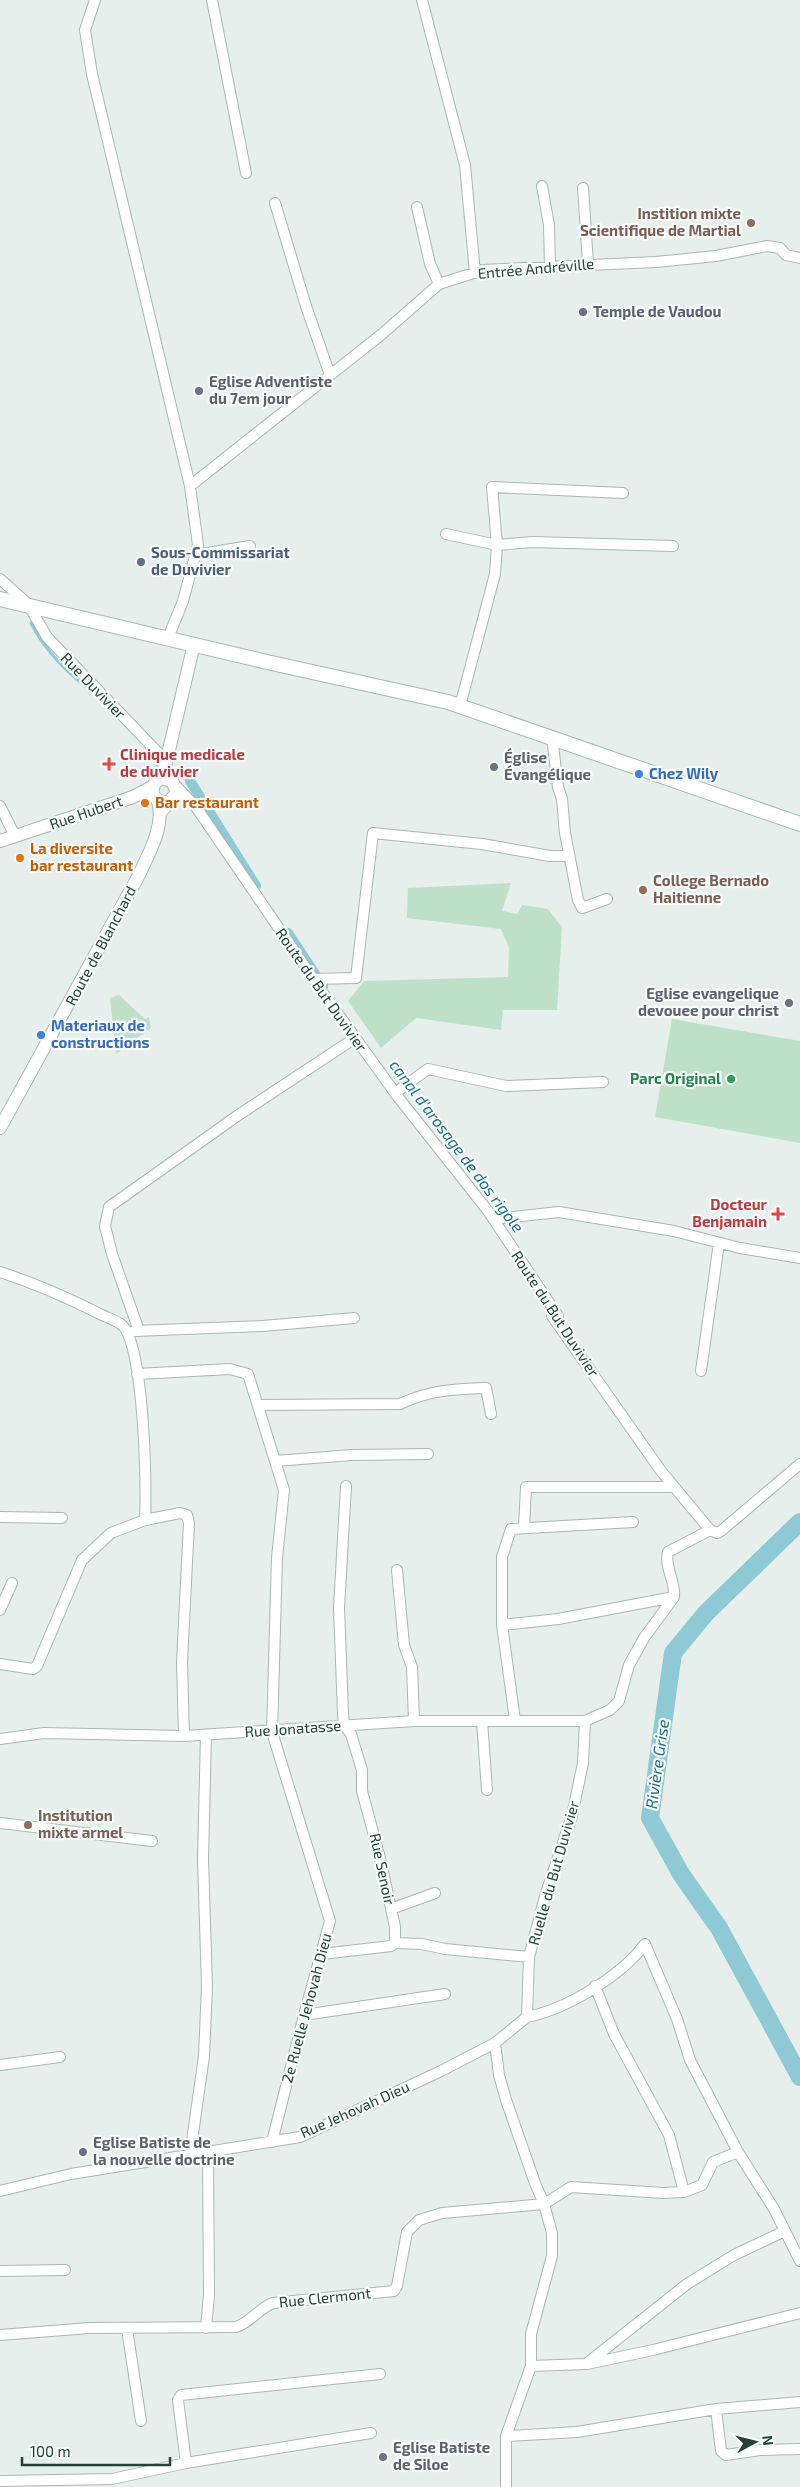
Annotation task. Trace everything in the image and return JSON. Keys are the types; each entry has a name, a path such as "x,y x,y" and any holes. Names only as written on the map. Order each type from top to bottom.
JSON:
{"main road":[{"path":"0,599 405,691 460,706 675,782 716,793 800,824"}],"street":[{"path":"95,0 86,30 92,74 190,486 198,545 183,601 168,638"},
{"path":"212,0 246,173"},
{"path":"422,0 465,164 475,273"},
{"path":"542,186 548,225 550,266"},
{"path":"583,188 588,264"},
{"path":"275,203 306,306 330,375"},
{"path":"417,207 430,264 439,284"},
{"name":"Entrée Andréville","path":"190,486 330,375 439,284 475,273 550,266 656,262 716,256 767,246 780,248 786,255 800,258"},
{"path":"460,706 494,574 497,545 492,488 623,493"},
{"path":"446,534 497,545 533,542 673,546"},
{"path":"195,555 250,546"},
{"name":"Rue Duvivier","path":"0,580 28,604 47,637 166,764"},
{"name":"Route de Blanchard","path":"0,1128 139,875 153,845 166,764 194,644"},
{"path":"552,737 569,856 578,900 582,908 607,899"},
{"path":"161,795 166,764"},
{"name":"Rue Hubert","path":"0,842 15,836 161,795"},
{"name":"Route du But Duvivier","path":"161,795 196,807 355,1038 395,1093 493,1219 558,1316 552,1316 674,1487 716,1530"},
{"path":"0,806 15,836"},
{"path":"313,979 356,978 373,833 482,844 550,856 569,856"},
{"path":"139,1330 112,1254 106,1226 109,1207 236,1116 355,1038"},
{"path":"395,1093 428,1069 506,1086 603,1082"},
{"path":"493,1219 559,1212 674,1231 719,1243 800,1258"},
{"path":"701,1371 719,1243"},
{"path":"0,1272 58,1293 123,1325 126,1330 132,1347 143,1416 146,1493 145,1520"},
{"path":"126,1330 271,1325 354,1318"},
{"name":"2e Ruelle Jehovah Dieu","path":"137,1374 230,1370 248,1374 284,1490 277,1558 272,1732 328,1910 329,1930 304,2015 272,2142"},
{"path":"258,1405 400,1404 418,1396 445,1389 486,1388 491,1414"},
{"path":"275,1461 352,1455 428,1454"},
{"path":"585,1720 610,1710 619,1701 629,1664 644,1638 674,1597 667,1563 668,1552 716,1530 800,1464"},
{"path":"344,1725 339,1608 346,1486"},
{"path":"524,1528 526,1487 674,1487"},
{"path":"0,1664 33,1669 37,1666 82,1560 111,1534 145,1520 180,1513 188,1515 182,1662 184,1736"},
{"path":"0,1517 62,1518"},
{"path":"515,1720 502,1625 502,1557 511,1529 634,1522"},
{"path":"397,1570 404,1646 412,1667 414,1721"},
{"path":"0,1610 12,1583"},
{"path":"502,1625 558,1619 674,1597"},
{"name":"Rue Jonatasse","path":"0,1739 44,1733 184,1736 272,1732 414,1721 585,1720"},
{"name":"Ruelle du But Duvivier","path":"527,2017 529,1957 546,1893 572,1816 583,1763 585,1720"},
{"path":"482,1721 487,1790"},
{"name":"Rue Senoir","path":"344,1725 351,1734 362,1770 362,1791 391,1908 395,1943"},
{"path":"190,2155 204,2056 207,1987 204,1859 206,1735"},
{"path":"0,1823 152,1842"},
{"path":"391,1908 435,1893"},
{"path":"322,1954 391,1946 395,1943 422,1944 445,1949 529,1957"},
{"path":"506,2487 506,2436 531,2366 531,2334 552,2256 552,2233 544,2204 506,2100 499,2075 495,2043 527,2017 580,1998 633,1960 645,1944 677,2019 690,2060 738,2152 774,2210 800,2261"},
{"path":"595,1986 614,2034 669,2135 684,2192"},
{"path":"304,2015 445,1994"},
{"name":"Rue Jehovah Dieu","path":"0,2191 72,2174 272,2142 307,2134 495,2043"},
{"path":"0,2065 60,2057"},
{"path":"206,2328 209,2295 208,2151"},
{"path":"544,2204 571,2187 662,2193 684,2192 702,2185 713,2162 738,2152"},
{"name":"Rue Clermont","path":"0,2335 89,2328 206,2328 241,2326 260,2310 273,2303 394,2291 397,2286 407,2232 419,2220 442,2213 544,2204"},
{"path":"586,2364 687,2284 734,2255 785,2231"},
{"path":"0,2271 65,2270"},
{"path":"531,2366 586,2364 672,2346 800,2313"},
{"path":"127,2329 141,2421"},
{"path":"186,2463 178,2400 180,2395 380,2374"},
{"path":"506,2436 577,2432 716,2409 800,2402"},
{"path":"716,2409 721,2451 726,2455 760,2450 800,2449"},
{"path":"0,2481 112,2479 186,2463 371,2433"}],"green space":[{"path":"511,883 502,911 517,914 522,905 548,909 562,927 557,1010 503,1010 501,1030 416,1018 381,1048 348,1001 364,981 508,977 509,948 501,929 407,918 408,888"},
{"path":"119,995 145,1019 149,1017 151,1028 116,1054 110,998"},
{"name":"Parc Original","path":"672,1019 800,1041 800,1143 655,1117"}],"waterway":[{"path":"31,623 43,643 59,662 76,679 95,693"},
{"path":"146,747 156,761 158,769"},
{"name":"canal d'arosage de dos rigole","path":"190,781 256,886"},
{"name":"canal d'arosage de dos rigole","path":"288,933 323,986"},
{"name":"Rivière Grise","path":"800,1522 706,1613 673,1653 650,1818 681,1874 719,1928 800,2077"}],"place":[{"name":"Instition mixte Scientifique de Martial","path":"751,223"},
{"name":"Temple de Vaudou","path":"583,312"},
{"name":"Eglise Adventiste du 7em jour","path":"199,391"},
{"name":"Sous-Commissariat de Duvivier","path":"141,562"},
{"name":"Clinique medicale de duvivier","path":"109,764"},
{"name":"Église Évangélique","path":"494,767"},
{"name":"Chez Wily","path":"639,774"},
{"name":"Bar restaurant","path":"145,803"},
{"name":"La diversite bar restaurant","path":"20,858"},
{"name":"College Bernado Haitienne","path":"643,890"},
{"name":"Eglise evangelique devouee pour christ","path":"789,1003"},
{"name":"Materiaux de constructions","path":"41,1035"},
{"name":"Parc Original","path":"731,1079"},
{"name":"Docteur Benjamain","path":"778,1214"},
{"name":"Institution mixte armel","path":"28,1825"},
{"name":"Eglise Batiste de la nouvelle doctrine","path":"83,2152"},
{"name":"Eglise Batiste de Siloe","path":"383,2457"}]}
